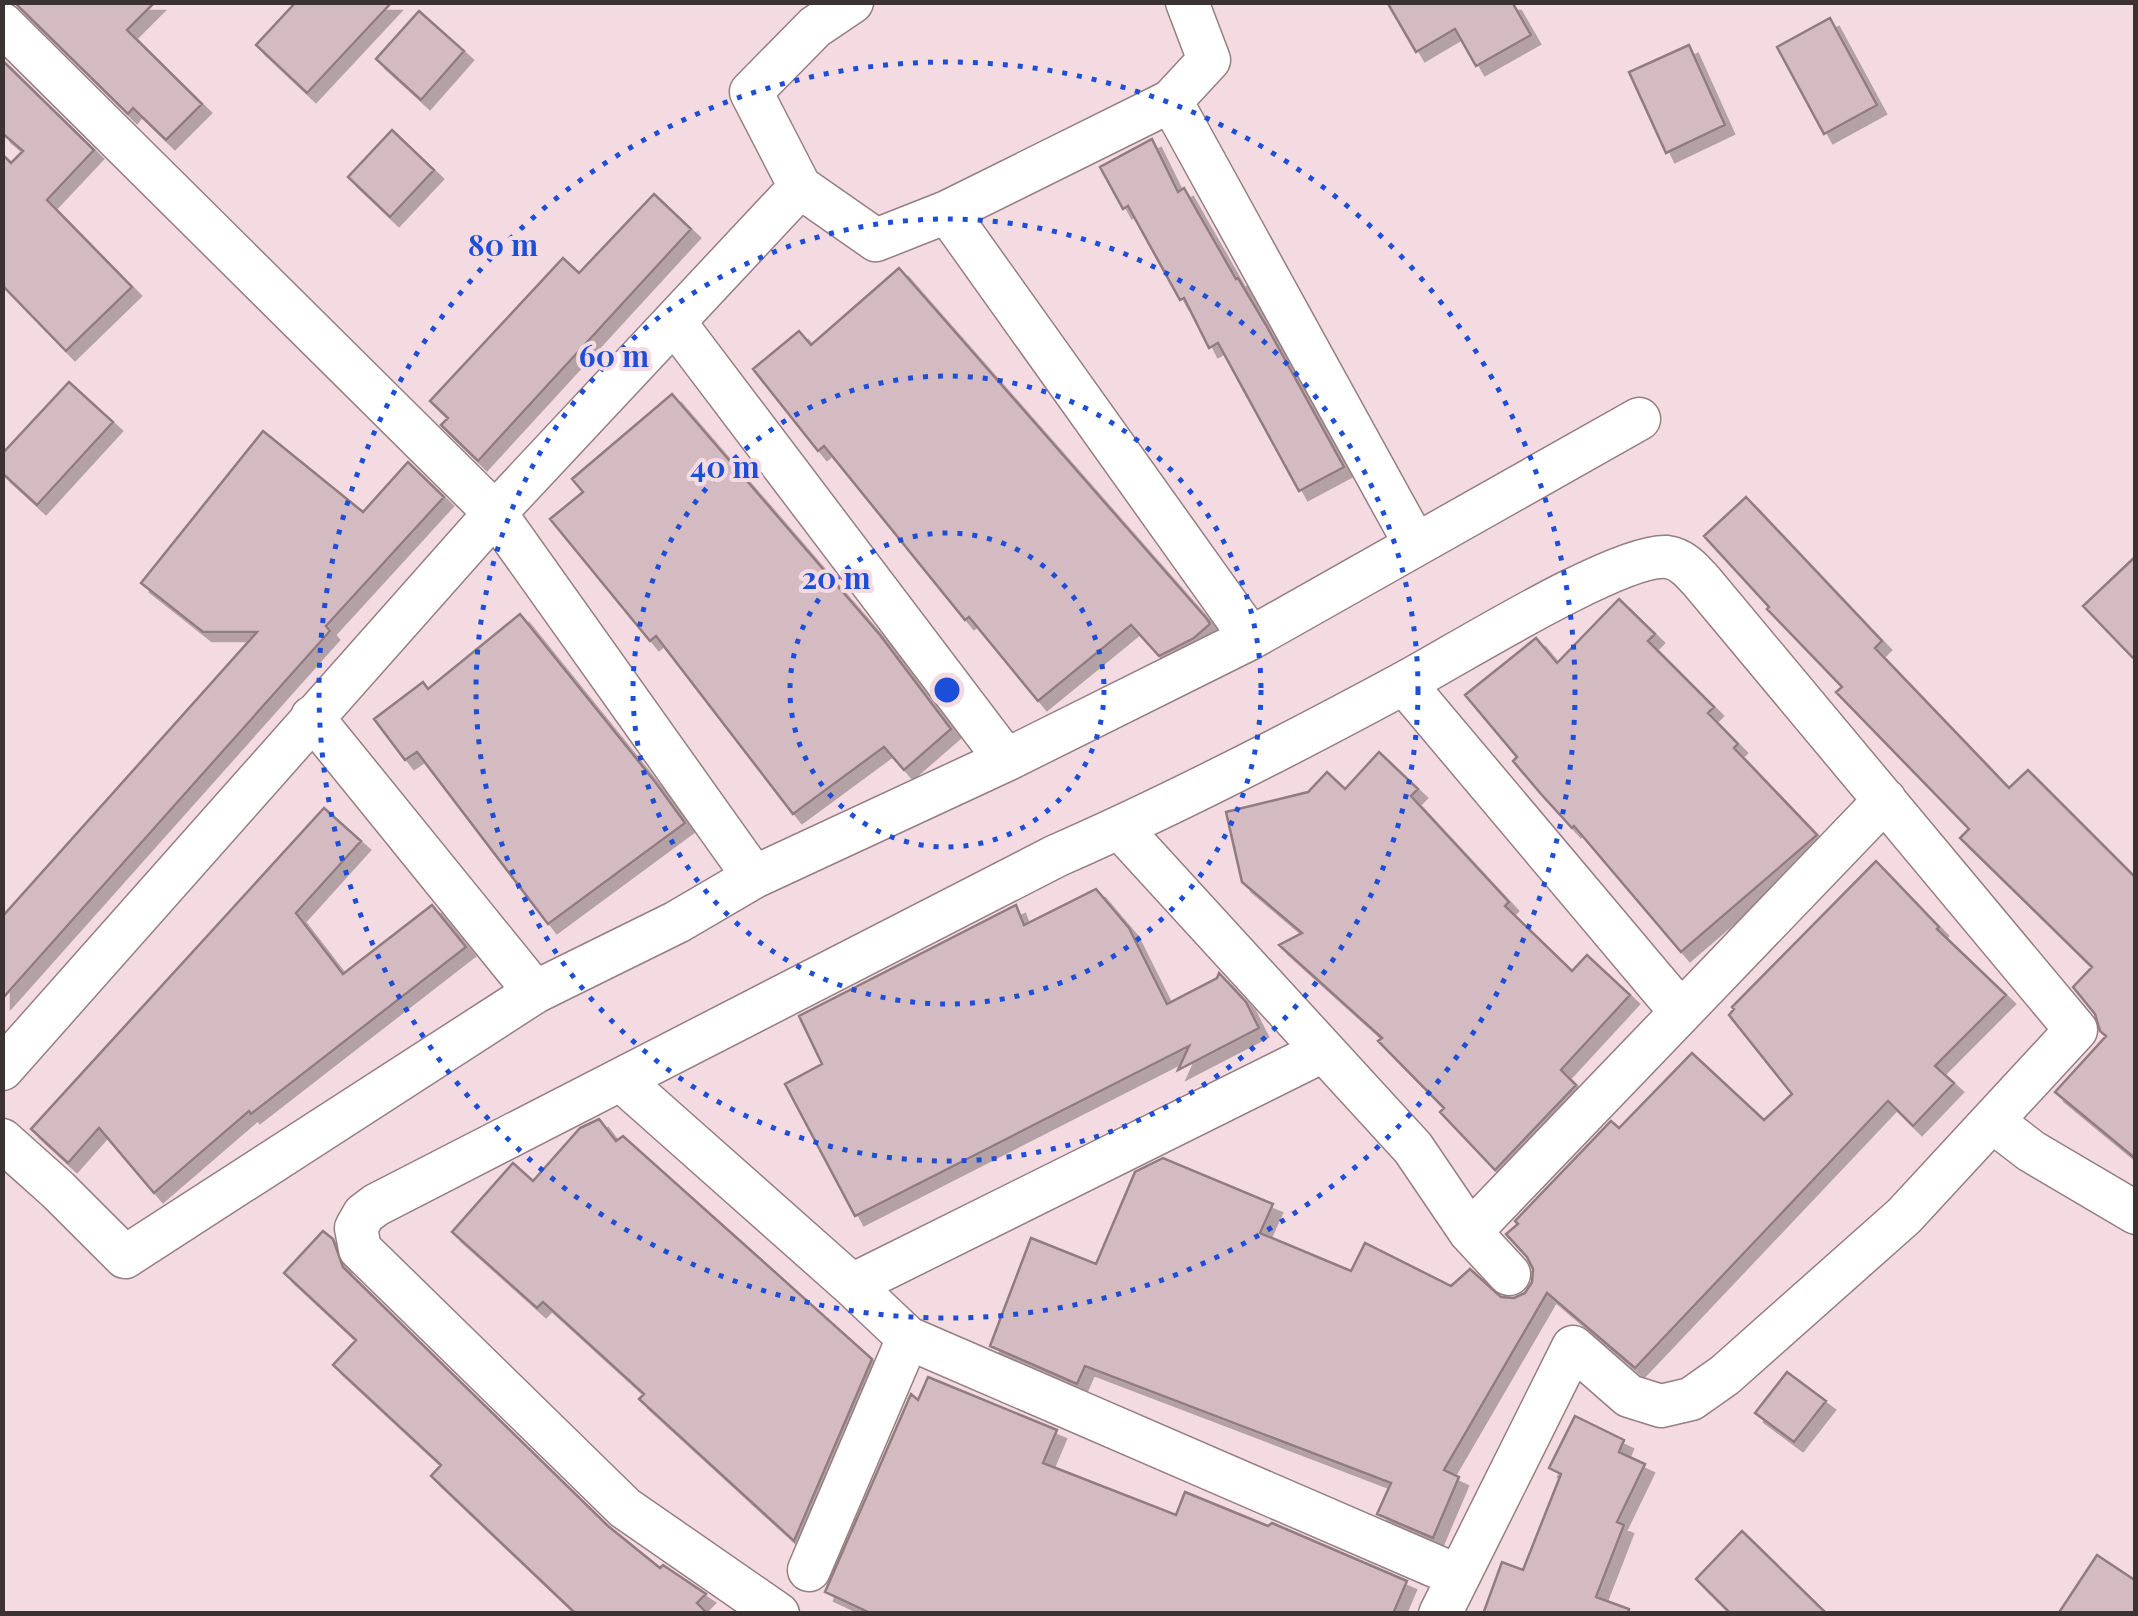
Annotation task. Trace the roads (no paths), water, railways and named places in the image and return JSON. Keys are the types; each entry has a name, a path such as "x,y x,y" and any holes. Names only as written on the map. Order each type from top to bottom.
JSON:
{"street":[{"path":"852,2 814,27 750,92 800,187 876,240 947,212 1171,101 1209,60 1187,2"},
{"path":"2,24 495,513 754,877"},
{"path":"1171,101 1415,544"},
{"path":"2,1070 495,513 800,187"},
{"path":"947,212 1251,638"},
{"path":"675,324 1006,760"},
{"path":"2,1140 125,1256 535,992 677,922 754,877 1006,760 1251,638 1638,418"},
{"path":"621,1080 908,1338 1449,1595 1573,1347 1629,1396 1661,1406 1690,1399 1725,1375 1904,1216 2076,1030 1686,565 1666,557 1589,581 1404,683 1120,828 1056,856 376,1205 364,1214 356,1228 360,1249 626,1508 778,1614"},
{"path":"1404,683 1681,1012"},
{"path":"312,718 535,992"},
{"path":"1470,1232 1885,800"},
{"path":"1120,828 1413,1148 1470,1232 1509,1274"},
{"path":"852,1285 1322,1051"},
{"path":"1992,1121 2031,1150 2136,1213"},
{"path":"808,1570 908,1338"}]}
